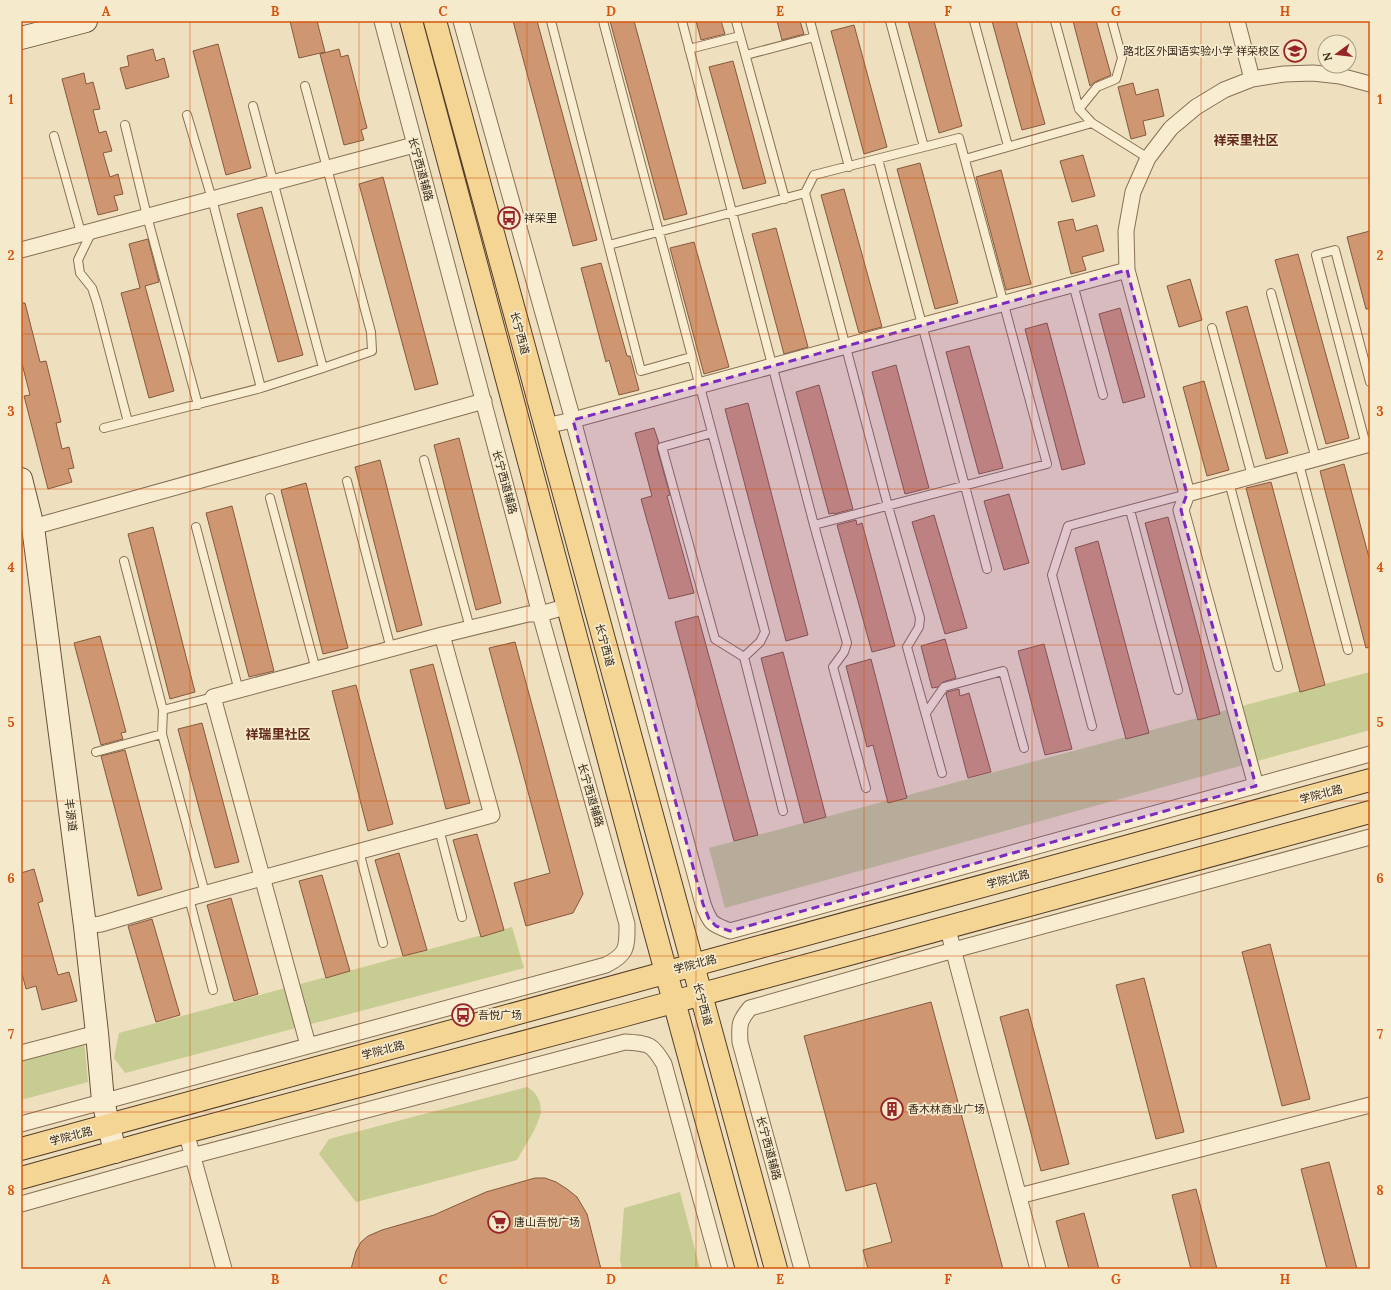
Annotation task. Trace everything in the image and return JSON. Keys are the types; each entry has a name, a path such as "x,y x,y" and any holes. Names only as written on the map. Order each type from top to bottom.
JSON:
{"main road":[{"path":"411,21 747,1269"},
{"name":"长宁西道","path":"436,21 545,426 776,1269"},
{"name":"学院北路","path":"21,1149 1370,780"},
{"path":"21,1178 1370,812"}],"street":[{"path":"21,38 86,21"},
{"name":"长宁西道辅路","path":"308,1046 606,964 619,958 627,943 627,924 540,614 382,21"},
{"path":"461,21 573,420 703,904 709,919 716,926 730,931 1370,754"},
{"path":"1237,21 1252,79"},
{"path":"1256,786 1181,510 1188,494 1128,270 1126,231 1133,192 1148,158 1171,128 1196,108 1224,90 1252,79 1284,74 1313,73 1340,76 1370,84"},
{"path":"21,250 414,145"},
{"path":"545,426 573,420 1128,270"},
{"path":"25,528 484,401"},
{"path":"1188,494 1368,445"},
{"name":"丰源道","path":"21,479 25,528 85,926 103,1101 115,1152"},
{"path":"21,1124 308,1046 214,698 442,635 528,614 540,614 569,606"},
{"path":"85,926 101,924 205,893 492,815 442,635"},
{"path":"954,950 1370,838"},
{"path":"948,926 1038,1269"},
{"name":"长宁西道辅路","path":"802,1269 740,1042 739,1027 742,1017 750,1008 954,950"},
{"path":"21,1053 97,1033"},
{"path":"21,1204 192,1156 625,1042 644,1043 655,1049 664,1064 720,1269"},
{"path":"1019,1196 1370,1105"},
{"path":"186,1132 224,1269"}],"lane":[{"path":"552,21 641,371 691,357"},
{"path":"603,21 765,632 760,642 744,657"},
{"path":"682,21 814,525 847,643 844,652 833,667 866,788"},
{"path":"736,21 785,199"},
{"path":"810,21 849,167"},
{"path":"890,21 924,147"},
{"path":"974,21 1008,146"},
{"path":"1055,21 1079,109 1092,123 1148,158"},
{"path":"1079,109 1097,87 1116,79 1122,58 1112,21"},
{"path":"689,48 740,36"},
{"path":"746,55 814,37"},
{"path":"104,428 261,388 372,351 371,332 305,86"},
{"path":"253,106 323,368"},
{"path":"187,115 212,199 261,388"},
{"path":"965,159 1092,123"},
{"path":"125,125 198,405"},
{"path":"54,136 87,232 78,260 80,272 92,288 97,303 128,422"},
{"path":"814,525 888,506 1047,464 959,138 814,175 805,193 888,506 920,618 919,627 907,647 942,773"},
{"path":"878,159 987,569"},
{"path":"609,245 805,193"},
{"path":"1368,445 1316,255 1335,250 1370,382"},
{"path":"1073,284 1103,395"},
{"path":"1271,293 1316,459"},
{"path":"1212,328 1252,476"},
{"path":"712,433 662,447 715,639 744,657 783,811"},
{"path":"424,460 470,628"},
{"path":"1299,464 1348,650"},
{"path":"347,481 391,649"},
{"path":"1229,482 1278,667"},
{"path":"1092,726 1052,575 1068,526 1188,494"},
{"path":"270,498 316,670"},
{"path":"1130,510 1178,690"},
{"path":"196,527 239,691"},
{"path":"124,561 163,710 162,734 205,893"},
{"path":"926,713 944,687 1003,671 1024,748"},
{"path":"163,710 214,698"},
{"path":"96,752 162,734"},
{"path":"439,829 462,917"},
{"path":"360,851 383,943"},
{"path":"189,898 213,990"}],"highlighted area":[{"path":"1127,270 1187,494 1181,510 1256,786 730,931 716,926 709,919 703,904 573,420"}],"green space":[{"path":"1370,672 1370,730 725,908 709,848"},
{"path":"512,927 524,968 125,1073 114,1058 119,1033"},
{"path":"84,1041 88,1082 21,1100 21,1058"},
{"path":"527,1087 537,1096 541,1110 539,1119 517,1160 356,1202 319,1154 329,1139"},
{"path":"680,1192 700,1269 622,1269 620,1260 624,1208"}],"building":[{"path":"290,21 317,21 325,52 299,58"},
{"path":"513,21 537,21 597,240 573,246"},
{"path":"610,21 634,21 687,214 664,220"},
{"path":"696,21 721,21 725,34 701,40"},
{"path":"777,21 800,21 804,34 782,40"},
{"path":"908,21 934,21 962,126 939,133"},
{"path":"992,21 1016,21 1045,124 1022,130"},
{"path":"1073,21 1096,21 1111,75 1095,82 1090,86"},
{"path":"854,25 887,147 864,154 831,31"},
{"path":"218,44 251,168 226,175 193,51"},
{"path":"153,49 156,61 164,58 169,77 126,89 120,68 129,66 127,56"},
{"path":"339,49 341,57 348,55 367,128 361,130 364,140 344,145 320,54"},
{"path":"733,61 766,183 743,189 709,67"},
{"path":"84,73 86,84 93,82 100,109 93,110 99,133 106,131 112,151 103,153 110,177 118,174 123,194 114,196 118,210 98,215 62,79"},
{"path":"1133,83 1136,95 1158,89 1164,116 1143,121 1146,135 1131,139 1118,87"},
{"path":"1083,155 1095,196 1072,202 1060,161"},
{"path":"920,163 958,303 935,309 897,169"},
{"path":"1001,170 1031,284 1006,290 976,177"},
{"path":"383,177 438,384 415,390 359,184"},
{"path":"844,189 882,327 859,333 821,195"},
{"path":"262,207 303,355 278,362 237,214"},
{"path":"1073,219 1076,231 1097,225 1104,251 1082,257 1086,270 1071,274 1058,222"},
{"path":"776,228 808,347 784,354 752,234"},
{"path":"1370,231 1370,309 1366,309 1347,237"},
{"path":"148,239 159,282 145,286 174,391 149,398 121,293 140,288 129,244"},
{"path":"694,242 729,367 704,374 670,248"},
{"path":"1298,254 1349,438 1326,444 1275,260"},
{"path":"601,263 627,356 630,356 639,390 619,395 609,360 606,362 581,268"},
{"path":"1190,279 1202,320 1179,327 1167,286"},
{"path":"21,303 25,303 40,362 46,361 61,422 56,423 62,449 69,447 74,468 68,469 72,482 48,489 24,396 30,395 21,360"},
{"path":"1247,306 1288,453 1266,459 1226,312"},
{"path":"1120,308 1145,397 1123,403 1099,314"},
{"path":"1047,323 1085,464 1062,470 1025,329"},
{"path":"969,346 1003,468 979,474 946,352"},
{"path":"896,365 929,488 905,494 872,372"},
{"path":"1204,381 1229,470 1207,476 1183,387"},
{"path":"819,385 853,509 834,514 829,514 796,392"},
{"path":"748,403 808,635 786,641 725,409"},
{"path":"654,428 659,443 657,448 670,495 667,496 694,593 669,599 641,499 652,496 635,433"},
{"path":"459,438 501,603 476,610 434,445"},
{"path":"380,460 422,625 397,632 355,467"},
{"path":"1344,464 1370,561 1370,647 1366,648 1320,471"},
{"path":"1271,482 1325,685 1300,692 1246,488"},
{"path":"306,483 348,648 323,654 281,490"},
{"path":"1009,494 1029,563 1004,570 984,501"},
{"path":"232,506 274,671 249,677 206,513"},
{"path":"934,515 967,628 945,634 912,522"},
{"path":"1168,517 1220,714 1198,720 1145,523"},
{"path":"856,520 857,525 862,523 895,646 872,652 837,525"},
{"path":"153,527 195,692 170,699 128,534"},
{"path":"1098,541 1149,733 1126,739 1075,548"},
{"path":"698,616 758,835 734,841 675,622"},
{"path":"100,636 126,732 121,733 123,739 101,745 74,643"},
{"path":"945,639 956,678 943,682 938,687 932,688 921,646"},
{"path":"515,642 583,894 573,913 526,926 514,883 550,873 489,648"},
{"path":"1044,644 1072,749 1045,755 1018,651"},
{"path":"783,652 826,817 804,823 761,658"},
{"path":"871,659 907,798 888,803 873,745 867,747 846,666"},
{"path":"433,664 470,803 446,809 410,670"},
{"path":"356,685 393,824 368,831 332,691"},
{"path":"959,689 960,696 969,693 991,772 968,778 946,694 947,692"},
{"path":"202,723 239,862 215,868 178,729"},
{"path":"125,750 162,889 138,896 101,756"},
{"path":"477,834 504,930 481,937 453,840"},
{"path":"399,853 427,950 403,956 375,860"},
{"path":"34,869 43,901 38,903 58,975 69,972 77,1001 42,1010 36,986 26,989 21,970 21,873"},
{"path":"322,875 350,971 326,978 299,881"},
{"path":"231,898 258,994 234,1001 207,905"},
{"path":"152,919 180,1015 156,1022 128,926"},
{"path":"1270,944 1310,1099 1282,1106 1242,952"},
{"path":"1144,978 1184,1132 1156,1139 1116,985"},
{"name":"香木林商业广场","path":"931,1002 1003,1269 868,1269 863,1250 892,1242 876,1183 846,1191 804,1036"},
{"path":"1028,1009 1069,1164 1041,1171 1000,1017"},
{"path":"1329,1162 1357,1269 1327,1269 1301,1169"},
{"name":"唐山吾悦广场","path":"535,1178 545,1178 556,1182 577,1197 587,1214 601,1269 351,1269 356,1251 361,1242 368,1236 382,1230 434,1215 486,1192"},
{"path":"1196,1189 1217,1269 1191,1269 1172,1195"},
{"path":"1084,1213 1099,1269 1069,1269 1056,1221"}],"place":[{"name":"路北区外国语实验小学 祥荣校区","path":"1295,51"},
{"name":"祥荣里","path":"509,218"},
{"name":"吾悦广场","path":"463,1015"},
{"name":"香木林商业广场","path":"892,1109"},
{"name":"唐山吾悦广场","path":"499,1222"}],"district":[{"name":"祥荣里社区","path":"1246,140"},
{"name":"祥瑞里社区","path":"278,734"}]}
